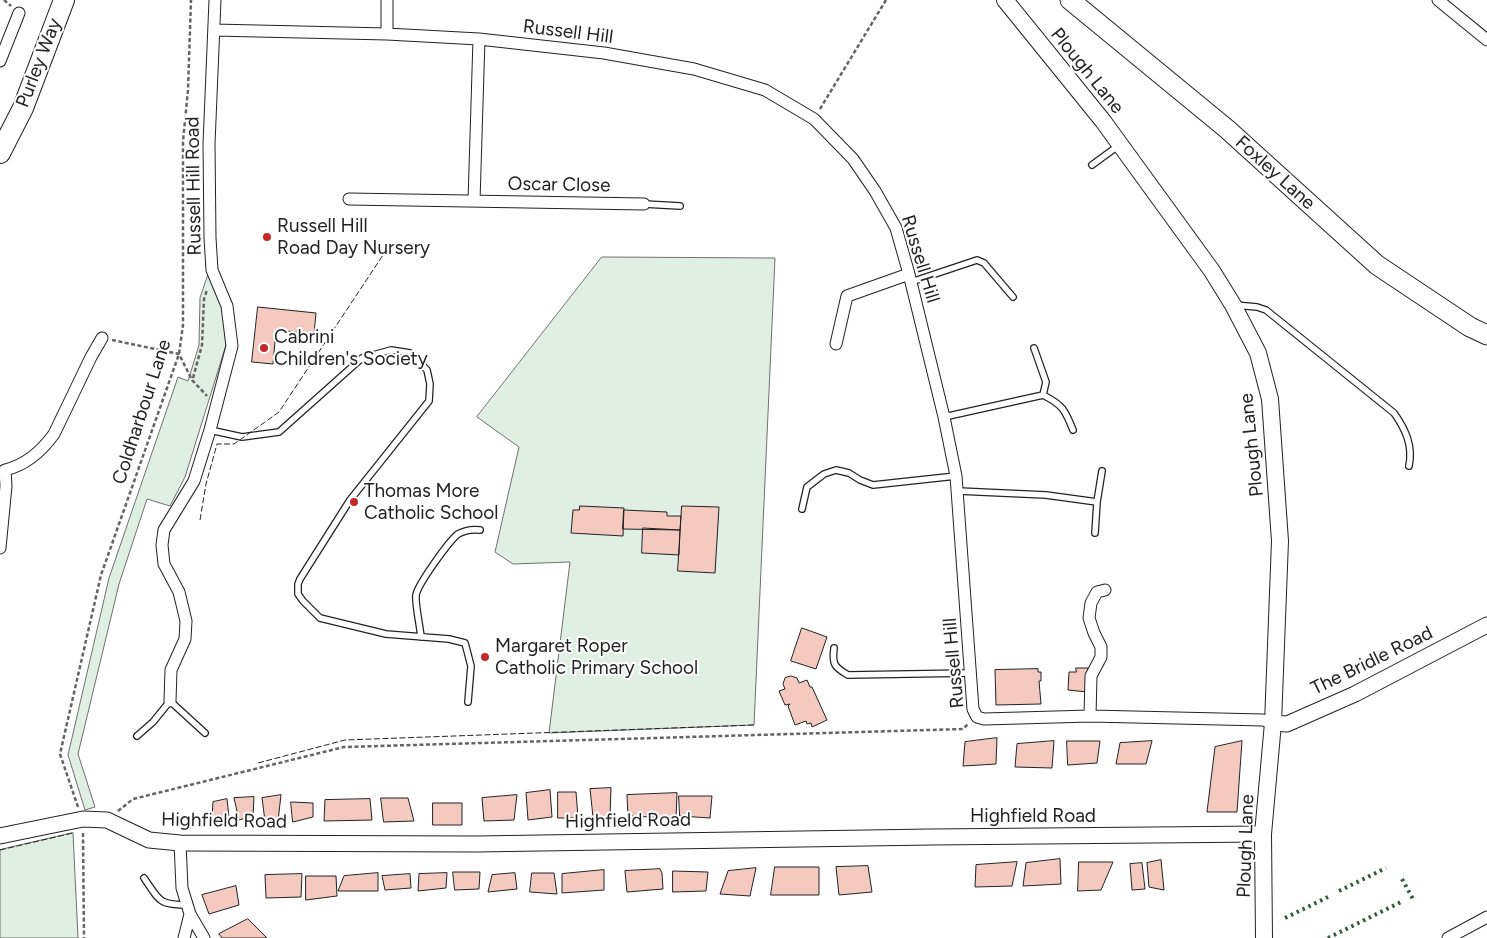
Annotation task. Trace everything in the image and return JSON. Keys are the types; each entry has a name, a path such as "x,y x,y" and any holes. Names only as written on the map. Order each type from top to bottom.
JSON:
{"highway":[{"name":"Purley Way","path":"0,153 23,108 64,0"}],"main road":[{"name":"Plough Lane","path":"1005,0 1120,145 1212,271 1233,305 1258,353 1270,399 1280,541 1273,723 1263,834 1264,938"},
{"name":"Foxley Lane","path":"1070,0 1228,129 1377,265 1470,328 1487,335"}],"street":[{"name":"Russell Hill Road","path":"170,701 171,670 184,639 186,621 179,592 164,564 162,545 164,530 194,481 210,430 232,346 228,306 212,270 210,238 209,144 215,0"},
{"path":"387,0 387,34"},
{"path":"1438,0 1487,40"},
{"path":"0,61 18,12"},
{"name":"Russell Hill","path":"214,30 387,34 479,39 604,53 694,70 765,90 814,119 853,159 875,191 896,228 910,278 944,417 956,476 972,673 973,709 978,717 984,719 1090,716 1263,720 1273,723"},
{"path":"474,201 479,39"},
{"name":"Oscar Close","path":"349,199 644,204"},
{"path":"836,344 847,296 910,278"},
{"path":"0,548 6,486 2,471 29,461 47,444 54,434 102,338"},
{"path":"1090,716 1091,676 1101,657 1101,646 1094,633 1090,618 1091,603 1097,592 1105,590"},
{"name":"The Bridle Road","path":"1273,723 1287,724 1355,694 1487,625"},
{"name":"Highfield Road","path":"0,836 83,819 107,820 149,840 180,843 476,844 940,836 1263,834"},
{"path":"180,843 182,888 189,909 204,938"},
{"path":"184,938 189,909"},
{"path":"1448,938 1487,917"}],"lane":[{"path":"1092,165 1120,145"},
{"path":"644,204 680,206"},
{"path":"910,278 977,260 984,263 1013,297"},
{"path":"1233,305 1257,307 1266,310 1394,413 1405,428 1410,444 1411,456 1409,466"},
{"path":"1034,348 1046,382 1043,394"},
{"path":"210,430 242,437 279,432 362,358 391,350 410,353 427,370 430,384 428,401 350,500 298,584 298,594 303,602 320,618 386,634 449,639 465,643 471,666 468,702"},
{"path":"944,417 1043,394 1066,411 1073,430"},
{"path":"802,508 807,487 824,474 836,470 849,473 873,485 956,476"},
{"path":"1095,533 1102,471"},
{"path":"958,491 1046,495 1097,502"},
{"path":"421,637 416,595 420,586 450,541 470,529 480,530"},
{"path":"834,648 833,660 837,668 848,675 972,673"},
{"path":"137,736 154,722 170,701 205,733"},
{"path":"144,878 161,902 189,909"}],"path":[{"name":"Coldharbour Lane","path":"84,938 83,819 60,754 101,575 179,354 183,326 183,141 188,90 191,0"},
{"path":"814,119 886,0"},
{"path":"192,380 202,345 204,299 212,270"},
{"path":"102,338 179,354 192,380 216,406"},
{"path":"107,820 133,800 344,747 963,729 978,717"}],"green space":[{"path":"602,257 775,258 754,725 549,733 570,562 513,564 495,552 519,447 477,417"},
{"path":"209,272 222,308 226,345 185,477 170,506 147,499 119,584 78,754 95,807 85,810 68,755 109,578 178,377 188,381 199,345 200,298"},
{"path":"73,833 78,938 0,938 0,850"}],"building":[{"name":"Cabrini Children's Society","path":"258,307 316,313 314,334 276,330 273,364 252,362"},
{"path":"580,506 624,508 623,536 571,533 573,510 579,510"},
{"path":"682,506 719,507 715,573 678,571"},
{"path":"624,510 667,512 667,516 681,516 680,530 623,529"},
{"path":"643,528 680,530 679,555 642,553"},
{"path":"802,628 827,637 816,669 791,661"},
{"path":"1076,668 1088,668 1087,692 1068,690 1069,672 1076,672"},
{"path":"1038,669 1038,672 1041,672 1041,681 1039,681 1041,704 996,705 995,670"},
{"path":"791,676 797,678 799,683 807,680 827,720 812,727 811,723 807,724 806,721 795,725 788,706 790,704 785,705 779,691 785,689 783,684 785,678"},
{"path":"997,738 996,764 963,766 965,742"},
{"path":"1054,741 1052,768 1015,767 1017,744"},
{"path":"1067,741 1100,741 1097,763 1068,765"},
{"path":"1152,741 1146,764 1116,764 1120,743"},
{"path":"1242,741 1237,812 1207,812 1215,747"},
{"path":"611,788 610,817 593,817 590,789"},
{"path":"550,790 552,817 528,820 526,793"},
{"path":"558,792 576,792 578,818 558,818"},
{"path":"677,793 676,818 628,816 627,795"},
{"path":"281,795 278,821 265,821 262,798"},
{"path":"517,795 514,820 484,821 482,798"},
{"path":"679,796 712,796 710,818 680,816"},
{"path":"254,797 253,816 239,820 234,798"},
{"path":"381,798 408,798 414,821 384,822"},
{"path":"227,799 229,817 212,818 213,802"},
{"path":"370,799 372,820 324,821 325,800"},
{"path":"291,802 313,803 313,817 293,822"},
{"path":"433,803 462,803 462,825 433,825"},
{"path":"1060,859 1061,884 1023,886 1026,863"},
{"path":"1161,860 1164,890 1149,887 1147,863"},
{"path":"1017,862 1012,886 975,887 976,865"},
{"path":"1079,862 1113,862 1101,890 1078,891"},
{"path":"1142,863 1145,889 1132,890 1130,864"},
{"path":"868,866 872,892 839,895 836,867"},
{"path":"775,867 819,867 819,895 771,895"},
{"path":"756,868 750,896 720,894 728,871"},
{"path":"660,869 663,889 627,892 625,871"},
{"path":"604,870 604,890 562,893 562,874"},
{"path":"673,871 708,872 706,891 673,892"},
{"path":"453,872 480,872 479,889 455,890"},
{"path":"378,873 378,891 338,891 344,876"},
{"path":"447,873 446,888 418,891 419,874"},
{"path":"515,873 517,889 488,892 492,875"},
{"path":"532,873 554,873 557,894 530,892"},
{"path":"302,874 301,897 266,898 265,875"},
{"path":"410,874 411,888 385,890 382,876"},
{"path":"306,876 336,876 337,896 306,900"},
{"path":"236,886 239,905 209,914 202,895"},
{"path":"248,919 267,938 222,938 219,934"}],"hedge":[{"path":"1339,891 1386,868"},
{"path":"1402,879 1413,899"},
{"path":"1285,918 1328,897"},
{"path":"1328,938 1401,902"}],"fence":[{"path":"200,520 206,484 217,444 234,444 279,412 385,252"},
{"path":"258,763 345,740 754,725"},
{"path":"0,850 73,833"}],"place":[{"name":"Russell Hill Road Day Nursery","path":"267,237"},
{"name":"Cabrini Children's Society","path":"264,348"},
{"name":"Thomas More Catholic School","path":"354,502"},
{"name":"Margaret Roper Catholic Primary School","path":"485,657"}]}
